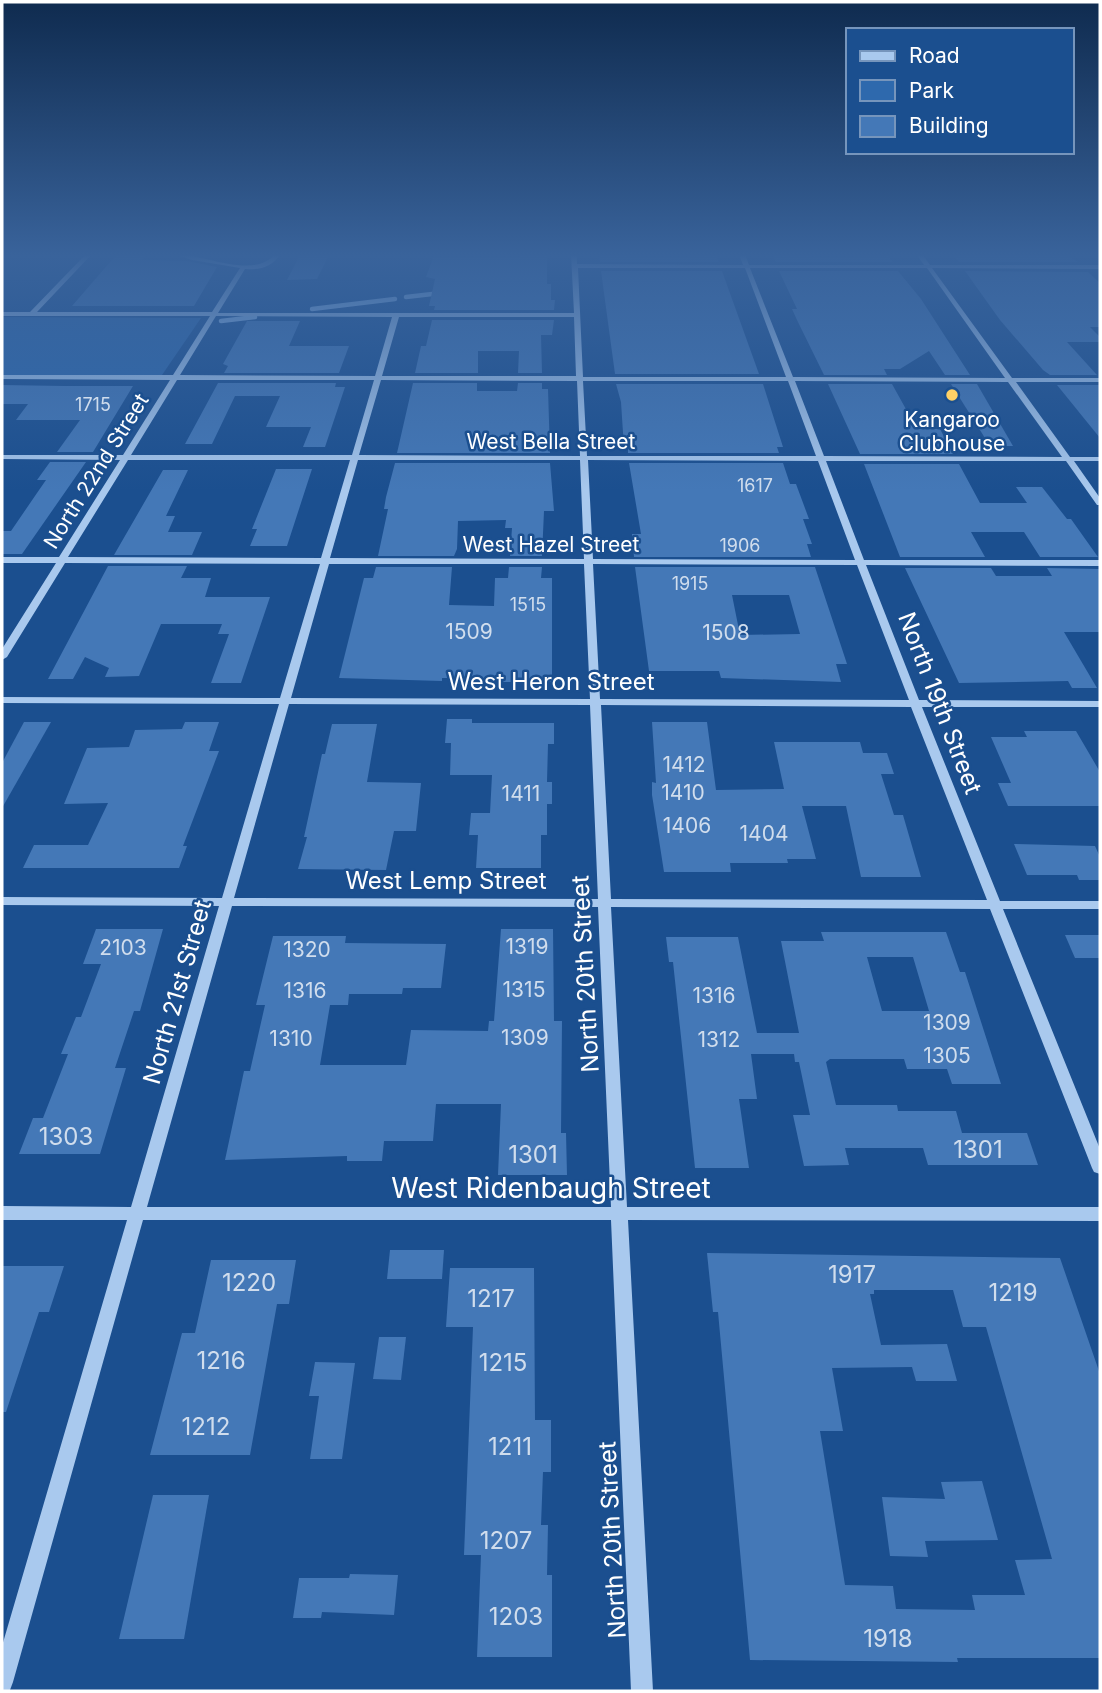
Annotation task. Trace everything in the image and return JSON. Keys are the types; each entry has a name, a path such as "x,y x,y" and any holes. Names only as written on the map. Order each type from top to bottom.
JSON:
{"street":[{"name":"North 22nd Street","path":"2,657 202,333"},
{"name":"North 21st Street","path":"2,1682 391,333"},
{"name":"North 20th Street","path":"578,333 642,1691"},
{"name":"North 19th Street","path":"773,333 915,703 998,905 1100,1168"},
{"path":"977,333 1100,503"},
{"path":"2,377 1100,380"},
{"name":"West Bella Street","path":"2,457 1100,460"},
{"name":"West Hazel Street","path":"2,560 1100,563"},
{"name":"West Heron Street","path":"2,700 1100,704"},
{"name":"West Lemp Street","path":"2,901 1100,905"},
{"name":"West Ridenbaugh Street","path":"2,1213 1100,1213"}],"green space":[{"path":"2,333 191,333 162,375 2,375"}],"building":[{"path":"240,333 295,333 289,346 349,346 339,373 224,373 228,366 223,364"},
{"path":"429,333 552,333 541,335 542,373 518,373 519,351 478,351 478,373 415,373 421,346 426,346"},
{"path":"609,333 744,333 759,374 615,374"},
{"path":"804,333 943,333 970,375 945,375 929,351 900,369 884,369 887,375 824,375"},
{"path":"1011,333 1096,333 1100,337 1100,342 1067,342 1097,375 1050,375"},
{"path":"218,383 336,383 335,387 345,387 325,447 303,447 311,427 266,427 280,396 235,396 212,444 185,444"},
{"path":"413,383 477,383 477,391 517,391 518,383 542,383 542,389 548,389 550,453 397,453"},
{"path":"616,384 763,384 783,447 777,447 779,453 628,453 628,448 624,448 621,402"},
{"path":"828,384 892,384 917,429 940,429 953,454 860,454"},
{"path":"951,384 977,384 1013,446 990,446"},
{"path":"2,385 133,386 93,452 57,452 80,420 16,420 28,404 2,404"},
{"path":"1057,385 1100,385 1100,438"},
{"path":"50,462 86,462 22,554 2,554 2,531 11,531 46,480 37,480"},
{"path":"395,463 550,463 554,511 544,511 542,556 510,556 512,528 505,528 506,520 458,521 457,549 454,556 378,556 388,509 384,509 386,497"},
{"path":"629,463 783,463 790,484 796,484 809,519 803,519 812,544 807,544 811,557 634,557 632,534 641,534"},
{"path":"864,464 959,464 980,503 1027,503 1016,487 1042,487 1067,519 1071,519 1098,557 1040,557 1024,532 971,532 985,557 900,557"},
{"path":"276,469 312,469 287,546 250,546 257,529 252,529"},
{"path":"163,470 188,470 166,516 175,516 168,532 202,532 192,555 114,555"},
{"path":"108,566 187,566 181,578 211,578 205,597 270,597 241,683 211,683 229,634 218,634 222,624 161,624 139,676 105,677 109,668 85,657 73,679 48,679"},
{"path":"376,567 452,567 449,605 494,606 495,578 508,578 509,567 542,567 541,578 552,578 552,682 494,682 494,678 442,678 442,681 339,678 364,578 373,578"},
{"path":"635,567 815,567 847,664 836,664 841,682 721,678 719,671 649,671","holes":["732,595 789,595 800,634 740,635"]},
{"path":"905,568 991,568 996,576 1052,576 1047,568 1100,569 1100,632 1064,632 1097,688 1072,688 1068,681 959,683"},
{"path":"447,719 472,719 472,723 554,723 554,744 548,744 547,782 552,782 552,804 547,804 547,835 541,835 541,868 476,868 478,835 469,835 471,813 490,813 492,775 450,775 451,743 445,743"},
{"path":"24,722 51,722 2,808 2,763"},
{"path":"185,722 219,722 209,751 219,751 183,846 187,846 179,868 23,868 34,845 88,845 108,803 64,804 87,748 129,747 135,730 182,729"},
{"path":"652,722 707,722 716,790 784,789 774,742 860,742 863,753 887,753 894,774 881,774 894,815 903,815 921,877 861,877 846,806 802,806 816,859 787,859 788,863 730,863 731,872 664,872 652,795 652,782 656,783"},
{"path":"332,724 377,724 367,782 421,783 416,831 394,831 386,870 298,869 307,837 304,837 322,754 325,754"},
{"path":"1024,731 1076,731 1100,772 1100,806 1008,806 998,783 1011,783 991,737 1027,737"},
{"path":"1014,844 1095,846 1100,857 1100,880 1079,880 1077,875 1027,875"},
{"path":"96,929 163,929 140,1011 134,1011 115,1068 126,1068 100,1154 19,1154 33,1118 43,1118 68,1054 61,1054 76,1017 81,1017 101,964 83,964"},
{"path":"501,929 553,929 554,1021 562,1021 561,1133 566,1133 567,1175 498,1175 501,1104 436,1104 433,1141 384,1141 382,1161 347,1161 347,1156 225,1160 244,1071 250,1071 265,1005 256,1005 273,936 346,936 345,943 446,944 441,988 403,988 402,994 349,994 348,1005 330,1005 320,1065 406,1065 411,1030 488,1031 489,1021 494,1021"},
{"path":"821,932 946,932 960,972 965,972 1001,1084 952,1084 947,1069 907,1069 904,1059 830,1059 826,1062 836,1105 897,1105 898,1111 956,1111 962,1133 1027,1133 1038,1165 928,1165 923,1148 845,1148 849,1165 804,1166 793,1115 810,1115 799,1062 795,1062 794,1054 751,1054 757,1099 739,1099 749,1168 695,1168 673,962 669,962 666,937 738,937 757,1033 799,1033 781,941 824,941","holes":["867,957 913,957 929,1011 882,1011"]},
{"path":"1065,935 1100,935 1100,958 1075,958"},
{"path":"390,1250 444,1250 442,1279 387,1279"},
{"path":"707,1253 1060,1258 1100,1374 1100,1658 957,1658 958,1662 750,1660 718,1312 713,1312","holes":["874,1290 953,1290 963,1327 986,1327 1052,1559 1015,1560 1025,1595 972,1595 975,1610 896,1609 893,1586 845,1585 820,1431 843,1431 832,1368 912,1367 916,1381 957,1381 947,1344 881,1345 870,1294 874,1294"]},
{"path":"211,1260 296,1260 289,1304 277,1304 250,1455 150,1455 182,1333 195,1333"},
{"path":"2,1266 64,1266 49,1312 39,1312 6,1412 2,1412"},
{"path":"450,1268 534,1268 535,1420 551,1420 551,1472 543,1472 541,1525 548,1525 547,1575 552,1575 552,1657 477,1657 481,1555 464,1555 473,1327 446,1327"},
{"path":"379,1337 406,1337 401,1380 373,1379"},
{"path":"315,1362 355,1363 342,1459 310,1459 319,1396 309,1396"},
{"path":"982,1481 998,1540 925,1541 928,1557 890,1556 882,1497 945,1499 941,1482"},
{"path":"153,1495 209,1495 184,1639 119,1639"},
{"path":"350,1574 398,1575 394,1615 322,1612 321,1618 293,1618 299,1578 349,1578"}],"place":[{"name":"Kangaroo Clubhouse","path":"952,395"}]}
